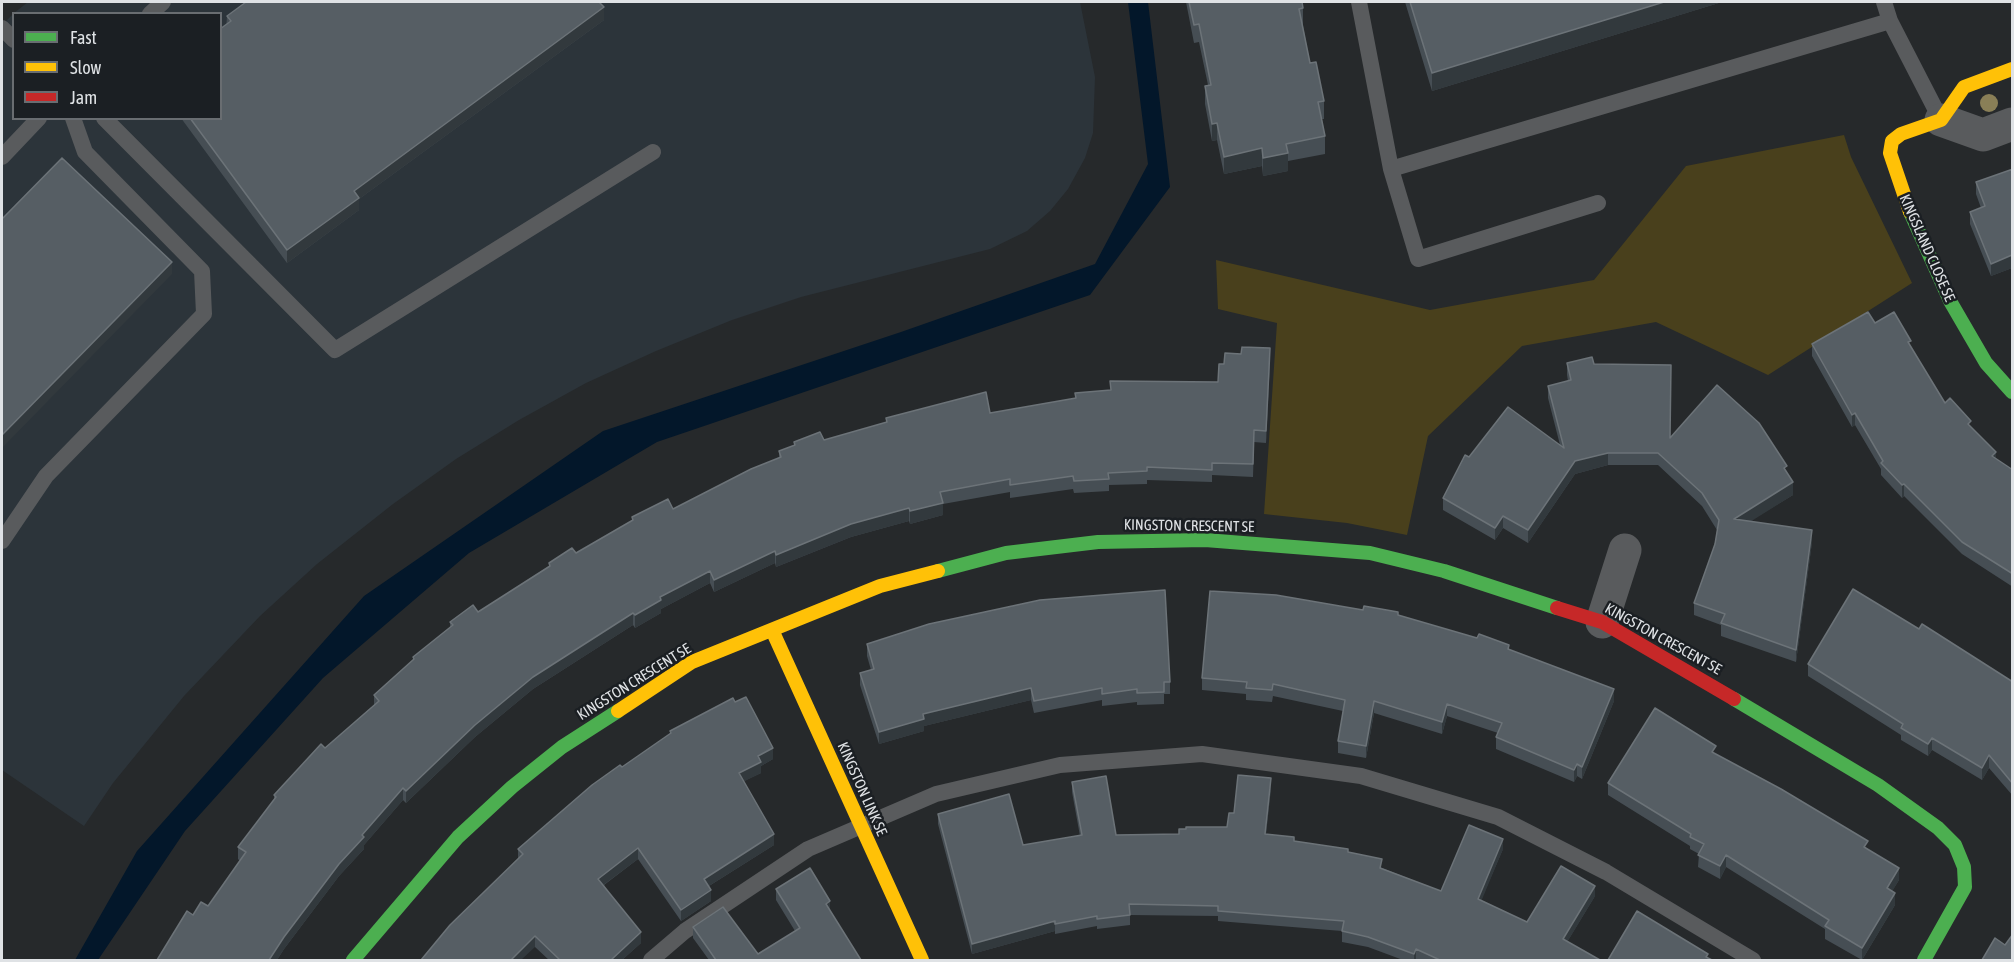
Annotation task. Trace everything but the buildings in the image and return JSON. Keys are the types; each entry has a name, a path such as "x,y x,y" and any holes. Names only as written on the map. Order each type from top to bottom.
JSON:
{"street":[{"path":"2013,69 1964,87 1941,120 1983,135 2013,124"},
{"name":"KINGSLAND CLOSE SE","path":"1941,120 1901,134 1892,141 1890,153 1916,229 1950,301 1986,363 2013,392"},
{"name":"KINGSTON CRESCENT SE","path":"353,960 458,837 562,747 692,662 879,586 1006,553 1098,542 1205,540 1371,553 1444,571 1602,622 1675,663 1878,785 1938,828 1955,844 1964,867 1965,887 1924,960"},
{"path":"1602,622 1625,550"},
{"name":"KINGSTON LINK SE","path":"772,630 922,960"}],"lane":[{"path":"1359,2 1391,169 1418,258 1598,203"},
{"path":"1884,2 1890,21 1941,120"},
{"path":"1391,169 1890,21"},
{"path":"2,157 37,120"},
{"path":"2,541 46,476 204,314 202,271 85,152 74,120"},
{"path":"106,120 336,350 653,152"},
{"path":"651,960 685,931 808,849 936,794 1060,765 1202,754 1361,776 1498,817 1606,872 1753,960"}],"shaded area":[{"path":"28,2 1080,2 1095,77 1093,133 1085,158 1068,189 1050,211 1027,231 990,249 801,297 732,320 586,383 519,420 456,459 393,504 317,564 260,616 184,696 113,783 84,826 2,770 2,25 12,15 12,120 222,120 222,12 15,12"},
{"path":"1844,135 1851,157 1912,283 1768,375 1656,322 1522,346 1428,436 1407,535 1347,523 1264,514 1277,323 1218,309 1216,260 1430,310 1594,280 1686,166"}],"water":[{"path":"1128,2 1148,2 1170,187 1090,295 657,442 469,553 323,678 185,831 98,960 75,960 137,851 364,596 603,431 901,332 1095,264 1148,164"}],"traffic: fast":[{"path":"1910,212 1950,301 1986,363 2012,392"},
{"path":"938,571 1006,553 1098,542 1205,540 1370,553 1444,571 1557,608"},
{"path":"1734,699 1878,785 1938,828 1955,845 1964,867 1965,887 1924,960"},
{"path":"353,960 458,837 512,787 562,747 618,711"}],"traffic: slow":[{"path":"1910,212 1890,153 1892,141 1901,134 1941,120 1964,87 2012,69"},
{"path":"618,711 692,662 880,586 938,571"},
{"path":"772,630 922,960"}],"traffic: jam":[{"path":"1557,608 1602,622 1734,699"}]}
